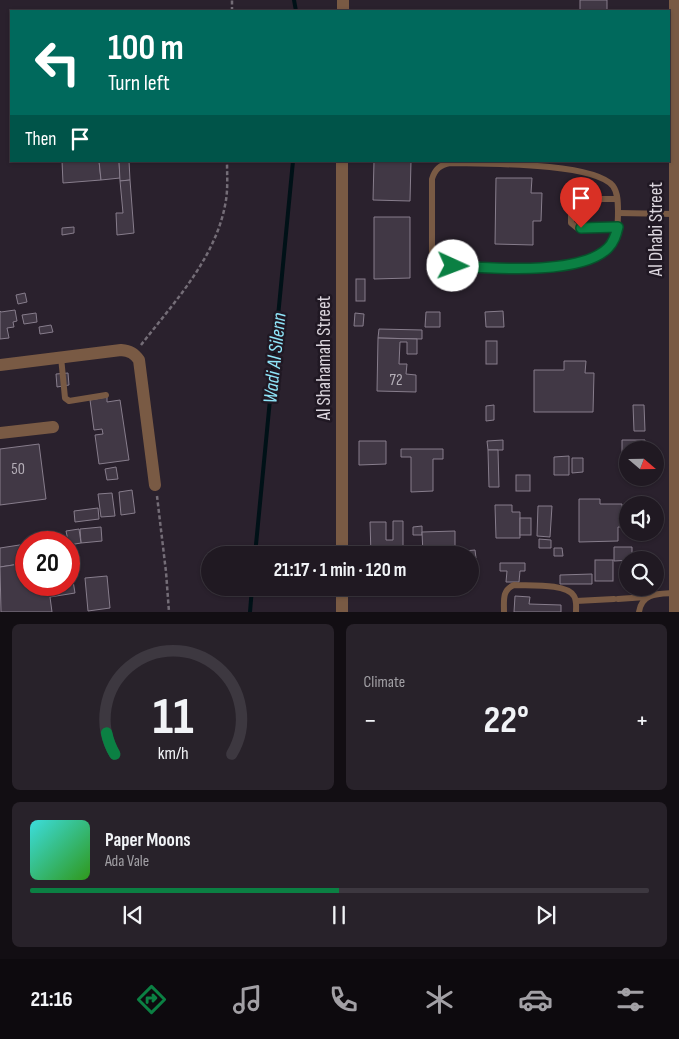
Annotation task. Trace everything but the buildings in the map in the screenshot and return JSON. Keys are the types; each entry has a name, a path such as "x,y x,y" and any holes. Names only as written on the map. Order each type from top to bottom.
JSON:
{"street":[{"name":"Al Dhabi Street","path":"675,0 675,612"},
{"name":"Al Shahamah Street","path":"342,162 342,546"},
{"path":"0,365 121,350 128,350 134,354 139,360 155,485"},
{"path":"0,432 53,427"},
{"path":"342,596 342,612"}],"lane":[{"path":"444,164 537,166 572,170 600,177 609,182 614,187 617,199 618,227 612,244 607,249 586,259 557,266 522,269 445,266 439,264 434,258 432,251 432,179 434,172 444,164"},
{"path":"617,199 577,200 570,207 571,223 577,228 618,227"},
{"path":"618,213 674,214"},
{"path":"61,357 65,398 69,400 106,395"},
{"path":"504,612 504,592 514,585 564,588 569,591 576,601 576,612"},
{"path":"576,601 646,597 653,594 675,592"},
{"path":"639,612 640,604 646,597"}],"path":[{"path":"134,354 195,274 212,245 226,198 228,162"},
{"path":"155,485 169,612"}],"waterway":[{"name":"Wadi Al Silenn","path":"294,0 296,10"},
{"name":"Wadi Al Silenn","path":"256,546 293,162"},
{"name":"Wadi Al Silenn","path":"250,612 251,596"}],"route":[{"path":"453,266 522,269 557,266 574,262 599,254 607,249 612,244 618,227 581,228"}]}
